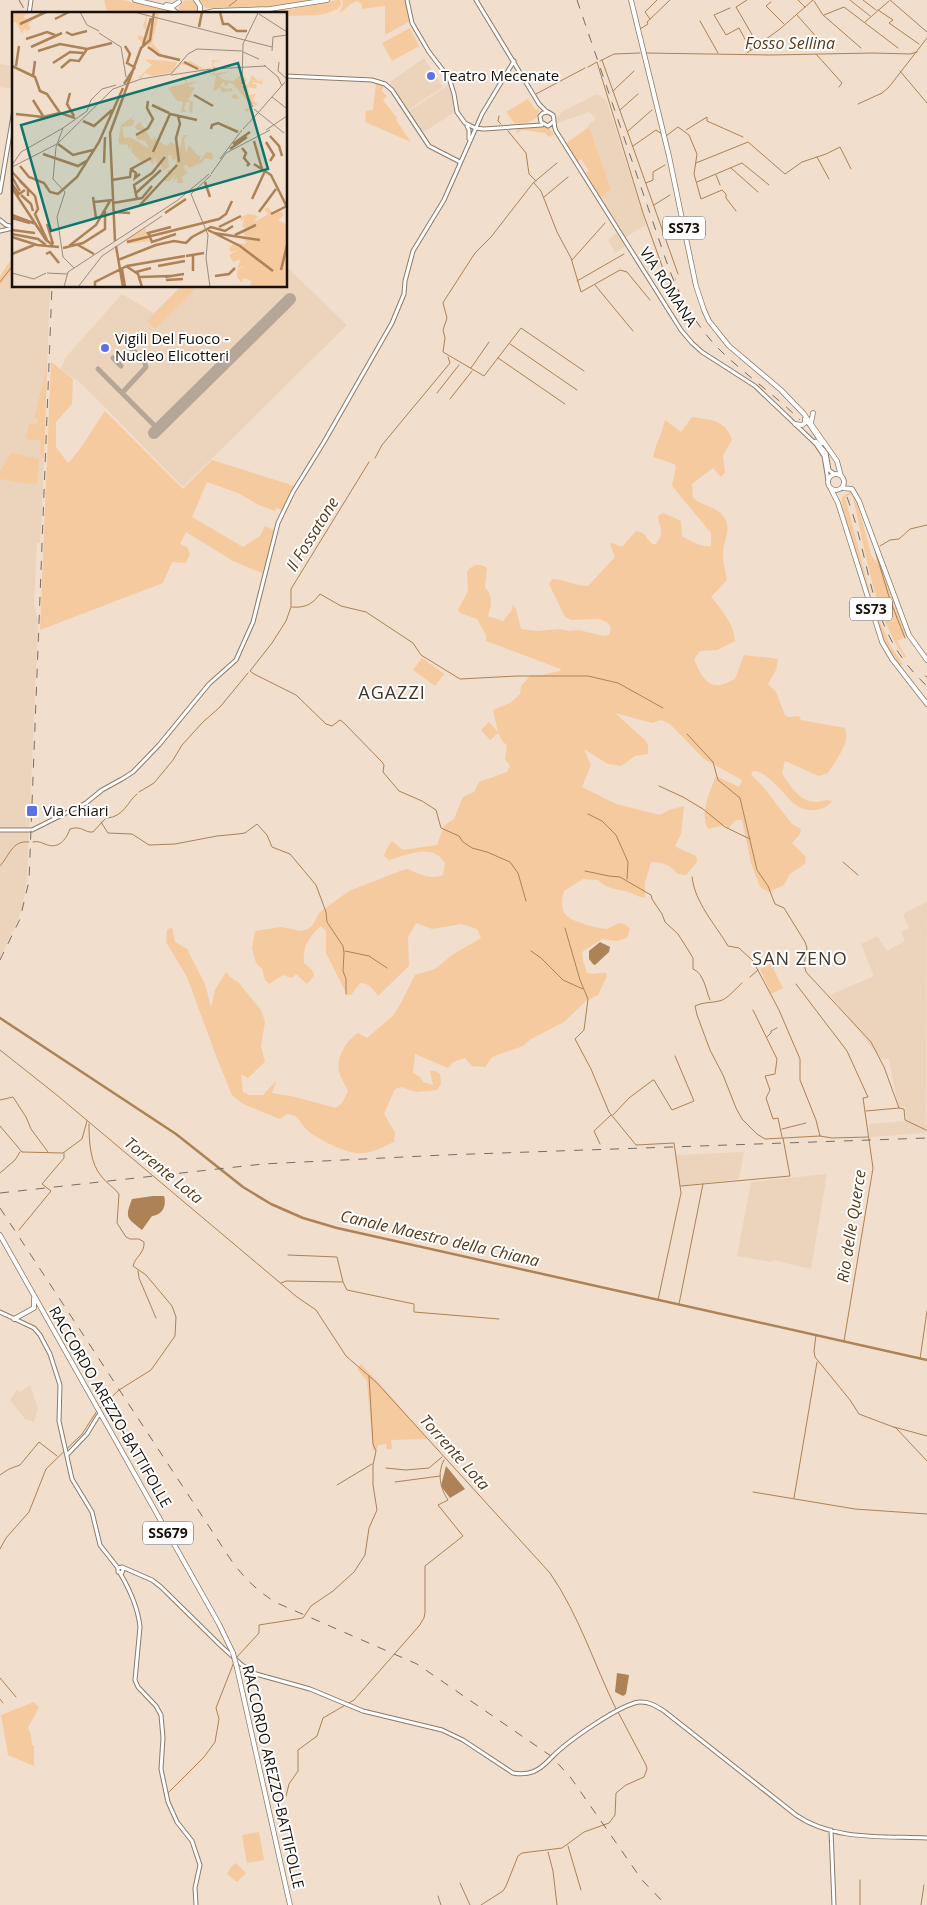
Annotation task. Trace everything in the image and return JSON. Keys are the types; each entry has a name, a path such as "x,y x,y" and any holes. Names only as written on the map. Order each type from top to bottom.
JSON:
{"main road":[{"path":"135,0 172,9 176,12"},
{"path":"210,12 270,9 327,0"},
{"path":"407,0 412,23 429,52 449,78 457,112 469,130 468,143"},
{"path":"476,0 539,104 553,115 556,131"},
{"name":"SS73","path":"630,0 669,156 696,286 704,310 714,328 729,346 794,402 810,422 837,461 844,481 837,494 838,503"},
{"path":"157,5 173,6 180,1"},
{"path":"198,2 205,9 214,11"},
{"path":"0,830 32,830 86,802 102,790 133,772 159,745 209,684 236,660 253,622 278,523 296,486 324,442 392,323 402,301 413,251 444,200 475,128 498,85 514,61"},
{"path":"288,76 372,80 385,84 392,90 429,146 460,162"},
{"path":"539,104 540,122 556,131"},
{"path":"527,125 543,113 548,112"},
{"path":"0,192 12,122"},
{"path":"465,123 475,128 488,129 546,125 553,122"},
{"name":"VIA ROMANA","path":"556,131 686,337 702,352 750,381 822,451 828,480"},
{"path":"0,221 12,226"},
{"path":"0,221 2,226 0,231"},
{"path":"794,402 808,415 814,415 810,422 822,442"},
{"name":"SS73","path":"794,402 837,465 838,471 834,474"},
{"path":"795,424 800,426 803,424 805,421 803,414"},
{"name":"VIA ROMANA","path":"795,424 824,449 829,470 834,474"},
{"path":"828,480 834,474 841,476"},
{"name":"SS73","path":"828,480 828,485 838,503 882,642 892,659 927,704"},
{"path":"844,481 858,494 909,635 927,660"},
{"path":"831,489 849,488 854,491 876,544"},
{"name":"RACCORDO AREZZO-BATTIFOLLE","path":"0,1236 220,1624 233,1653 238,1668 290,1905"},
{"path":"14,1319 34,1308 35,1302 32,1291"},
{"path":"0,1312 34,1328 50,1354 60,1385 59,1421 74,1484 92,1512 100,1545 121,1570 134,1601 140,1627 135,1680 138,1687 156,1706 163,1725 161,1769 168,1802 177,1822 192,1841 200,1865 195,1888 196,1905"},
{"path":"66,1452 87,1434 100,1415"},
{"path":"95,1422 98,1420 105,1421"},
{"path":"121,1570 130,1571 152,1580 222,1647 250,1670 270,1679 310,1689 363,1711 442,1730 463,1740 512,1773 522,1775 535,1772 573,1738 626,1707 639,1702 650,1703 664,1711 796,1815 811,1824 860,1835 927,1838"},
{"path":"831,1830 834,1905"}],"shaded area":[{"path":"104,0 123,0 174,12 107,12"},
{"path":"185,0 195,1 199,7 198,12 179,12 179,7"},
{"path":"199,0 315,0 247,9 220,9 206,8"},
{"path":"337,0 340,0 341,5 330,12 316,15 288,16 288,12 265,12 287,10"},
{"path":"342,0 405,0 410,21 385,35 385,6 362,9 362,4 357,1 340,13 343,4"},
{"path":"410,28 419,46 392,61 382,43"},
{"path":"424,58 443,87 408,110 390,82"},
{"path":"0,64 12,66 12,89 0,87"},
{"path":"376,82 384,85 382,91 387,96 383,100 397,118 396,120 411,142 365,122 366,111 373,110"},
{"path":"449,85 455,112 422,133 409,111"},
{"path":"595,95 606,99 646,225 624,238 628,245 615,253 608,240 619,231 599,198 596,148 588,125 596,119 589,112 555,124 555,119 563,111"},
{"path":"528,99 536,110 539,109 538,114 534,120 515,124 506,112"},
{"path":"539,125 549,128 554,135 549,137 545,133 522,130 518,132 519,134 516,132 518,129"},
{"path":"589,127 611,190 599,198 584,174 589,171 581,159 577,162 565,144"},
{"path":"12,258 12,271 0,286 0,276"},
{"path":"288,268 347,325 184,486 83,385 61,369 65,358 122,294 154,313 179,288 288,288"},
{"path":"12,271 12,288 50,288 42,513 40,543 37,543 34,605 38,620 27,878 23,906 0,958 0,286"},
{"path":"192,288 194,290 155,329 147,321 179,289"},
{"path":"51,362 73,379 72,404 56,422 56,447 68,463 83,445 105,411 183,489 212,460 295,486 282,510 276,508 275,511 259,505 238,493 207,482 192,517 243,547 260,536 265,526 274,530 264,574 233,561 186,532 180,544 187,547 190,554 186,563 172,562 163,583 40,630"},
{"path":"46,363 44,459 40,454 41,441 26,439 29,424 37,424 38,419 34,418"},
{"path":"692,417 711,420 721,424 732,440 723,455 725,472 721,477 713,468 692,484 693,498 718,511 726,521 727,531 723,555 727,580 711,597 730,623 735,641 717,650 700,651 694,659 698,668 707,681 711,684 720,685 735,679 744,655 778,659 776,670 768,684 776,692 785,715 789,717 799,716 801,720 845,728 846,740 844,746 828,773 819,776 785,761 782,773 804,799 815,802 832,801 829,805 815,810 800,808 765,775 753,771 751,774 792,824 801,829 800,834 792,843 806,857 805,864 790,874 784,885 769,892 760,887 751,863 742,820 736,820 728,829 725,825 708,829 706,822 706,802 716,776 739,787 742,780 704,759 670,724 661,720 652,723 615,713 645,740 648,745 648,754 635,756 621,766 608,764 584,749 591,765 582,787 616,804 660,815 669,810 684,806 681,834 675,846 696,856 697,862 686,875 678,874 663,863 651,862 645,883 645,898 608,887 598,880 583,879 564,891 562,906 569,918 607,929 621,923 630,929 627,938 617,941 602,939 582,952 587,973 606,973 607,976 598,995 586,1001 564,1022 531,1039 523,1046 492,1057 485,1067 472,1066 465,1058 453,1062 448,1068 415,1054 413,1073 420,1077 423,1082 433,1085 430,1071 435,1071 440,1074 441,1084 437,1090 416,1092 401,1087 395,1089 384,1114 395,1132 394,1142 379,1149 364,1153 351,1152 312,1134 294,1116 287,1114 280,1119 243,1104 232,1095 187,977 166,942 167,930 172,927 175,942 187,949 205,984 211,1007 215,990 226,972 238,982 261,1010 265,1022 261,1046 265,1062 248,1078 241,1074 243,1092 250,1095 263,1095 276,1081 272,1093 336,1108 342,1103 348,1091 338,1066 346,1045 358,1033 367,1038 393,1016 415,975 435,969 452,955 481,938 477,929 461,924 432,929 416,923 408,937 409,966 378,996 368,985 363,983 360,983 351,995 347,995 326,953 326,931 321,926 310,938 304,951 304,963 313,971 314,976 307,984 296,974 292,978 283,975 269,984 265,980 262,969 256,963 252,948 255,931 281,927 301,931 308,929 312,926 320,912 349,891 400,871 408,869 429,877 443,875 445,863 433,853 411,853 389,860 384,856 386,850 392,841 403,850 437,845 444,826 454,819 463,797 474,792 479,782 507,772 510,766 505,759 507,745 498,733 490,740 481,730 489,722 498,732 493,710 510,703 520,694 521,686 531,675 541,675 560,671 561,669 486,641 486,635 477,619 460,613 458,610 468,591 467,572 476,565 482,565 487,568 485,587 491,601 488,616 503,621 512,610 513,605 516,609 521,629 537,631 579,630 603,636 609,635 611,628 607,622 599,619 572,620 565,617 549,584 552,579 588,586 615,557 610,544 613,543 622,547 636,531 643,533 652,544 656,544 661,536 658,516 663,513 681,521 682,536 700,545 711,546 711,533 672,486 676,466 653,457 665,420 681,432"},
{"path":"12,453 39,459 37,485 0,479 0,471 8,456"},
{"path":"850,492 853,493 857,501 871,555 877,564 876,552 906,636 897,641 906,657 904,657 893,639 877,599 852,494 845,497 874,608 890,645 902,663 901,666 892,656 883,639 866,592 842,505 842,497"},
{"path":"422,658 444,674 435,686 413,670"},
{"path":"927,902 927,1133 869,1137 869,1124 907,1121 905,1106 898,1107 889,1059 881,1059 830,995 874,976 861,944 877,936 887,951 905,941 901,932 909,928 903,914"},
{"path":"600,942 610,947 609,952 595,965 589,959 589,951"},
{"path":"771,964 783,988 771,994 760,969"},
{"path":"744,1152 739,1179 680,1186 676,1155"},
{"path":"827,1174 811,1269 773,1260 772,1262 737,1256 751,1182"},
{"path":"164,1196 164,1206 159,1214 152,1216 142,1230 128,1217 130,1205 132,1199"},
{"path":"361,1364 428,1439 391,1440 392,1449 387,1450 386,1444 378,1445 377,1450 373,1450 367,1381 357,1369"},
{"path":"30,1385 38,1408 34,1422 25,1419 10,1400 17,1390 20,1392"},
{"path":"446,1466 465,1489 450,1498 441,1486"},
{"path":"617,1673 629,1675 626,1694 623,1696 615,1692"},
{"path":"34,1702 39,1707 28,1728 32,1745 34,1746 34,1766 8,1755 1,1715"},
{"path":"259,1832 264,1860 247,1863 242,1835"},
{"path":"236,1863 246,1873 237,1882 227,1874"}],"waterway":[{"path":"229,6 237,0"},
{"path":"650,19 645,12 657,0"},
{"path":"640,29 648,24 647,22 670,0"},
{"path":"747,0 736,7 758,45"},
{"path":"798,0 805,7"},
{"path":"747,53 780,29 813,0"},
{"path":"850,0 870,16"},
{"path":"863,0 876,10"},
{"path":"890,0 927,32"},
{"path":"814,1 823,15 861,48"},
{"path":"865,22 889,1"},
{"path":"771,2 766,6 784,24"},
{"path":"824,15 844,7 898,48"},
{"path":"730,8 714,15 726,35 739,28 751,50"},
{"path":"878,10 893,20 889,23 919,44"},
{"path":"797,15 826,48"},
{"path":"700,21 718,53"},
{"path":"858,104 882,93 889,87 927,38"},
{"name":"Fosso Sellina","path":"646,53 770,55 910,54 917,52"},
{"name":"Fosso Sellina","path":"600,61 614,54 640,53"},
{"path":"816,54 842,83 839,87"},
{"path":"602,60 678,274"},
{"path":"588,67 597,62 643,213 666,277 683,312"},
{"name":"Fosso Sellina","path":"536,94 585,68"},
{"path":"613,91 634,71"},
{"path":"900,71 927,103"},
{"path":"620,110 638,94"},
{"path":"628,131 652,110"},
{"name":"Fosso Sellina","path":"499,116 498,121 501,124"},
{"path":"686,130 707,117 707,121 743,137"},
{"path":"666,136 678,127 689,135 697,154 694,174 701,199 722,190 736,211"},
{"path":"633,146 656,130 662,134"},
{"name":"Fosso Sellina","path":"508,131 526,153 529,174 536,181"},
{"path":"696,163 748,142 785,174 802,162 840,147 851,169"},
{"path":"817,157 829,179"},
{"name":"Il Fossatone","path":"557,163 533,183 491,237 475,253 444,301 447,318 443,330 445,338 443,352 484,376 521,328 584,371"},
{"path":"697,182 742,163 769,185"},
{"path":"646,183 653,180 653,172 665,165"},
{"path":"731,168 758,192"},
{"path":"716,175 720,185"},
{"path":"544,197 568,177"},
{"path":"534,183 541,191 557,232 571,258 581,292 620,270 627,272 650,300"},
{"path":"654,205 670,195"},
{"path":"572,260 605,223"},
{"path":"577,281 624,254"},
{"path":"0,282 12,267"},
{"path":"595,285 633,331"},
{"path":"471,368 489,342"},
{"path":"510,344 577,390"},
{"name":"Il Fossatone","path":"375,458 382,445 450,363 448,357"},
{"path":"498,358 565,404"},
{"path":"437,393 459,365"},
{"path":"450,399 472,371"},
{"path":"369,462 291,589 291,607 286,621 250,671 296,695 326,724 332,726 340,720 344,723 382,762 384,765 383,772 399,791 422,801 436,810 441,828 459,836 463,842 472,848 510,862 518,873 526,901"},
{"path":"880,546 890,540 899,539 910,529 927,525"},
{"path":"875,550 890,600 905,638"},
{"path":"292,607 308,605 320,594 341,606 366,612 413,643 421,655 460,679 517,676 588,676 618,683 663,708"},
{"name":"Il Fossatone","path":"139,792 154,783 173,760 182,745 220,707 248,673"},
{"name":"Rio delle Querce","path":"687,734 713,762 718,780 740,798 757,870 768,886 775,904 784,908 805,942 807,948 804,964 806,972 871,1042 884,1067 899,1108 904,1109 905,1120 926,1130"},
{"path":"659,786 683,797 703,809 725,827 750,839"},
{"name":"Il Fossatone","path":"107,818 121,812 137,794"},
{"path":"588,814 602,821 616,835 628,862 627,879"},
{"name":"Il Fossatone","path":"33,842 50,846 58,845 64,840 70,829 80,828 93,832 105,819"},
{"path":"101,822 108,833 132,834 149,845 175,844 245,833 257,824 267,835 272,847 290,854 316,885 326,912 327,922 343,946 343,971 346,979 346,994"},
{"name":"Il Fossatone","path":"0,866 15,846 19,843 29,842"},
{"path":"843,862 858,875"},
{"path":"585,871 620,877 651,895 665,922 678,934 693,958 693,969 700,974 710,1000"},
{"path":"692,877 701,904 728,946 739,948 753,961 779,1010 800,1059 800,1080 816,1120 820,1136"},
{"path":"565,928 580,980 588,999 584,1030 575,1039 591,1069 609,1112 636,1145 674,1143 681,1193 658,1300"},
{"path":"345,951 369,956 387,968"},
{"path":"531,951 541,958 563,980 583,989"},
{"path":"750,977 758,970"},
{"path":"742,983 722,1000 695,1006 710,1050 742,1119 765,1139 820,1136 832,1138 868,1137"},
{"name":"Rio delle Querce","path":"796,984 847,1051 868,1097 863,1098 873,1168 844,1341"},
{"path":"753,1010 777,1059 775,1074 765,1076 770,1090 766,1098 773,1119 778,1118 782,1137"},
{"name":"Canale Maestro della Chiana","path":"0,1018 176,1134 243,1187 271,1204 303,1218 337,1228 927,1360"},
{"path":"767,1037 771,1031 777,1028"},
{"name":"Torrente Lota","path":"0,1050 58,1096 297,1297 316,1310 346,1356 377,1383 550,1573 578,1623 616,1709"},
{"path":"613,1115 629,1098 653,1080 672,1110 694,1101 675,1056"},
{"path":"0,1100 13,1097 26,1117 31,1129 48,1152"},
{"name":"Rio delle Querce","path":"866,1111 899,1108"},
{"path":"600,1144 594,1131 611,1115"},
{"path":"0,1126 22,1152 63,1153 82,1139 87,1121"},
{"path":"782,1129 806,1123"},
{"path":"89,1124 90,1145 95,1166 98,1172 119,1194 117,1223 126,1237 139,1239 144,1242 143,1249 133,1266 146,1275 172,1306 176,1317 175,1336 151,1370 119,1390 100,1408"},
{"path":"681,1186 790,1176 783,1138"},
{"path":"0,1173 15,1160 20,1152"},
{"path":"19,1230 51,1191 42,1184 64,1158 64,1153"},
{"path":"679,1304 703,1184"},
{"path":"288,1255 337,1257 343,1282 347,1290 414,1304 414,1312 499,1319"},
{"path":"138,1271 139,1278 156,1318"},
{"path":"281,1283 286,1281 342,1282"},
{"path":"920,1359 927,1311"},
{"path":"816,1335 815,1357 859,1414 896,1428 927,1461"},
{"path":"794,1498 817,1362"},
{"path":"236,1658 259,1633 259,1625 303,1618 311,1606 333,1591 354,1572 365,1555 369,1528 377,1510 373,1485 373,1465 376,1451 373,1444 369,1376"},
{"path":"0,1549 6,1538 29,1512 46,1469 82,1434 97,1411"},
{"path":"894,1427 927,1436"},
{"path":"0,1475 20,1465 39,1442 57,1456"},
{"path":"386,1468 406,1470 429,1468 442,1457"},
{"path":"286,1796 289,1784 298,1771 298,1750 317,1736 323,1718 354,1700 419,1626 425,1612 425,1566 463,1536 438,1505 448,1500 440,1480 444,1460"},
{"path":"337,1485 372,1464"},
{"path":"395,1482 440,1476"},
{"path":"753,1492 855,1509 927,1514"},
{"path":"167,1794 204,1757 215,1742 219,1719 216,1708 234,1662"},
{"path":"0,1678 16,1697"},
{"path":"0,1699 3,1703"},
{"name":"Torrente Lota","path":"481,1905 503,1891 518,1856 522,1853 562,1848 584,1832 609,1823 615,1815 616,1793 626,1785 644,1777 647,1769 646,1765 618,1712"},
{"path":"568,1846 581,1890"},
{"path":"548,1852 553,1871 557,1905"},
{"path":"860,1880 860,1905"},
{"path":"460,1883 470,1905"},
{"path":"921,1905 924,1885"},
{"path":"438,1896 441,1905"}],"taxiway":[{"path":"122,393 146,367 144,361 125,342"},
{"path":"113,358 121,366"},
{"path":"98,369 158,429"}],"runway":[{"path":"154,433 290,299"}],"tunnel":[{"path":"671,281 676,279"}],"railway":[{"path":"19,0 26,12"},
{"path":"577,0 669,269 683,300 701,328 715,345 800,420"},
{"path":"0,960 20,919 29,881 52,288"},
{"path":"847,497 882,620 893,643 907,665 927,686"},
{"path":"0,1193 263,1164 444,1155 927,1138"},
{"path":"0,1208 231,1560 246,1579 277,1603 417,1664 551,1756 571,1778 642,1880 666,1905"}],"place":[{"name":"Teatro Mecenate","path":"431,76"},
{"name":"Vigili Del Fuoco - Nucleo Elicotteri","path":"105,348"},
{"name":"Via Chiari","path":"32,811"}],"district":[{"name":"AGAZZI","path":"392,693"},
{"name":"SAN ZENO","path":"800,959"}]}
